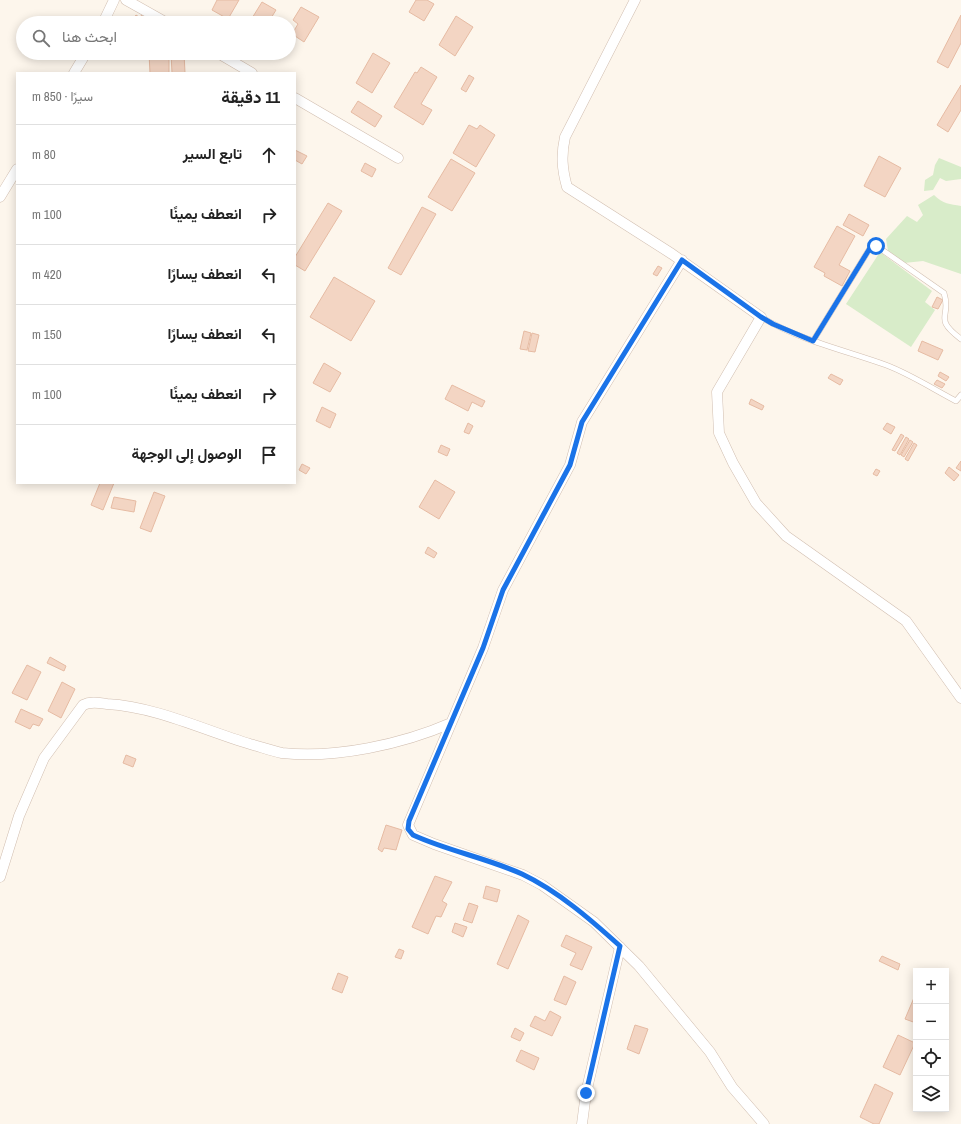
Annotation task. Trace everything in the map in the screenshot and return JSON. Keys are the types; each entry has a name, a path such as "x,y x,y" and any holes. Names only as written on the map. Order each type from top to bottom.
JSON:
{"street":[{"path":"106,16 114,0"},
{"path":"126,0 155,16"},
{"path":"635,0 565,137 562,151 562,165 567,186 682,260 761,317 717,392 719,433 733,463 756,503 786,536 906,622 961,698"},
{"path":"75,72 82,60"},
{"path":"230,60 250,72"},
{"path":"296,99 398,158"},
{"path":"0,197 16,170"},
{"path":"682,260 582,422 570,465 503,590 483,648 409,821 408,829 410,832 434,844 508,868 542,885 594,922 640,966 710,1052 732,1087 764,1124"},
{"path":"0,877 19,816 44,758 83,705 89,702 124,705 282,752 326,754 391,743 425,735 451,723"},
{"path":"582,1124 586,1093 620,946"}],"lane":[{"path":"813,341 870,248 874,246 878,247 944,293 946,304 943,314 944,322 948,329 961,339"},
{"path":"761,317 773,324 813,341 888,366 956,401 961,396"}],"green space":[{"path":"939,158 961,167 961,179 946,181 940,178 933,190 924,191 925,180 933,175 935,165"},
{"path":"934,195 944,202 961,206 961,274 923,261 904,263 888,251 886,239 907,216 917,222 923,215 918,205"},
{"path":"880,252 932,291 925,302 935,310 911,347 846,304"}],"building":[{"path":"217,0 239,0 230,16 223,16 212,10"},
{"path":"416,0 427,0 434,4 424,21 409,12"},
{"path":"262,2 276,10 272,16 253,16"},
{"path":"301,7 319,17 304,42 296,37 296,27 298,24 296,22 295,16"},
{"path":"143,13 148,16 141,16"},
{"path":"961,15 961,43 948,68 937,62"},
{"path":"456,16 473,27 455,56 439,45"},
{"path":"373,53 390,63 372,93 356,83"},
{"path":"149,60 169,60 169,72 150,72"},
{"path":"171,60 184,60 185,72 172,72"},
{"path":"421,67 437,77 421,104 432,110 423,125 394,107 415,72 417,73"},
{"path":"469,75 474,78 466,92 461,89"},
{"path":"961,85 961,110 948,132 937,125"},
{"path":"358,101 382,116 375,127 351,112"},
{"path":"469,125 477,129 480,125 495,135 476,167 453,153"},
{"path":"296,150 307,156 302,164 296,161"},
{"path":"879,156 901,168 885,197 864,186"},
{"path":"451,159 475,173 452,211 428,197"},
{"path":"365,163 376,169 372,177 361,171"},
{"path":"328,203 342,211 305,271 296,266 296,255"},
{"path":"422,207 436,214 401,275 388,268"},
{"path":"849,214 869,225 863,236 843,225"},
{"path":"837,226 855,236 839,265 850,271 842,286 824,276 825,273 814,267"},
{"path":"658,266 662,268 657,276 653,274"},
{"path":"334,277 375,301 351,341 310,317"},
{"path":"937,297 943,300 938,309 932,307"},
{"path":"524,331 531,333 527,350 520,349"},
{"path":"532,333 539,335 535,352 528,351"},
{"path":"922,341 943,350 938,360 918,351"},
{"path":"324,363 341,373 330,392 313,383"},
{"path":"940,372 949,377 946,381 938,376"},
{"path":"831,374 843,380 840,385 828,378"},
{"path":"937,380 945,384 942,388 934,384"},
{"path":"452,385 485,401 482,407 472,402 468,411 445,399"},
{"path":"751,399 764,406 762,410 749,404"},
{"path":"322,407 336,414 330,428 316,421"},
{"path":"468,423 473,426 469,434 464,432"},
{"path":"887,423 895,427 891,434 883,429"},
{"path":"901,434 904,436 895,451 892,450"},
{"path":"906,437 909,439 900,455 897,453"},
{"path":"910,440 913,442 904,457 901,455"},
{"path":"914,443 917,445 908,461 905,459"},
{"path":"441,445 450,449 447,456 438,452"},
{"path":"961,461 961,471 956,468"},
{"path":"302,464 310,468 306,474 299,470"},
{"path":"949,467 959,475 954,481 945,473"},
{"path":"876,469 880,471 877,476 873,474"},
{"path":"435,480 455,492 439,519 419,507"},
{"path":"100,484 114,484 103,510 91,505"},
{"path":"154,492 165,496 151,532 140,528"},
{"path":"114,497 136,501 134,512 111,508"},
{"path":"428,547 437,553 434,558 425,553"},
{"path":"50,657 66,666 64,671 47,663"},
{"path":"27,665 41,672 27,700 12,693"},
{"path":"62,682 75,689 61,718 48,711"},
{"path":"21,709 43,719 39,726 33,724 30,729 15,722"},
{"path":"126,755 136,759 133,767 123,763"},
{"path":"386,825 402,830 396,850 384,848 382,852 378,849"},
{"path":"435,876 452,882 442,901 447,904 441,917 436,916 428,934 412,927"},
{"path":"486,886 500,890 497,902 483,898"},
{"path":"469,903 478,906 472,923 463,920"},
{"path":"518,915 529,921 508,969 497,964"},
{"path":"455,923 467,927 463,937 452,932"},
{"path":"566,935 592,947 582,970 570,965 576,953 561,946"},
{"path":"399,949 404,951 401,959 395,957"},
{"path":"882,956 900,964 898,970 879,961"},
{"path":"338,973 348,977 342,993 332,989"},
{"path":"564,976 576,982 566,1005 554,1000"},
{"path":"913,1000 913,1022 905,1019"},
{"path":"550,1011 561,1017 552,1036 530,1026 535,1016 545,1021"},
{"path":"635,1025 648,1029 639,1054 627,1049"},
{"path":"515,1028 524,1033 520,1041 511,1037"},
{"path":"898,1035 913,1042 913,1047 900,1075 883,1067"},
{"path":"521,1050 539,1058 534,1070 516,1061"},
{"path":"875,1084 893,1093 879,1124 874,1124 860,1117"}],"route":[{"path":"586,1093 620,946 594,922 542,885 508,868 458,853 413,835 408,829 409,821 483,648 503,590 570,465 582,422 682,260 761,317 773,324 813,341 870,248 876,246"}]}
